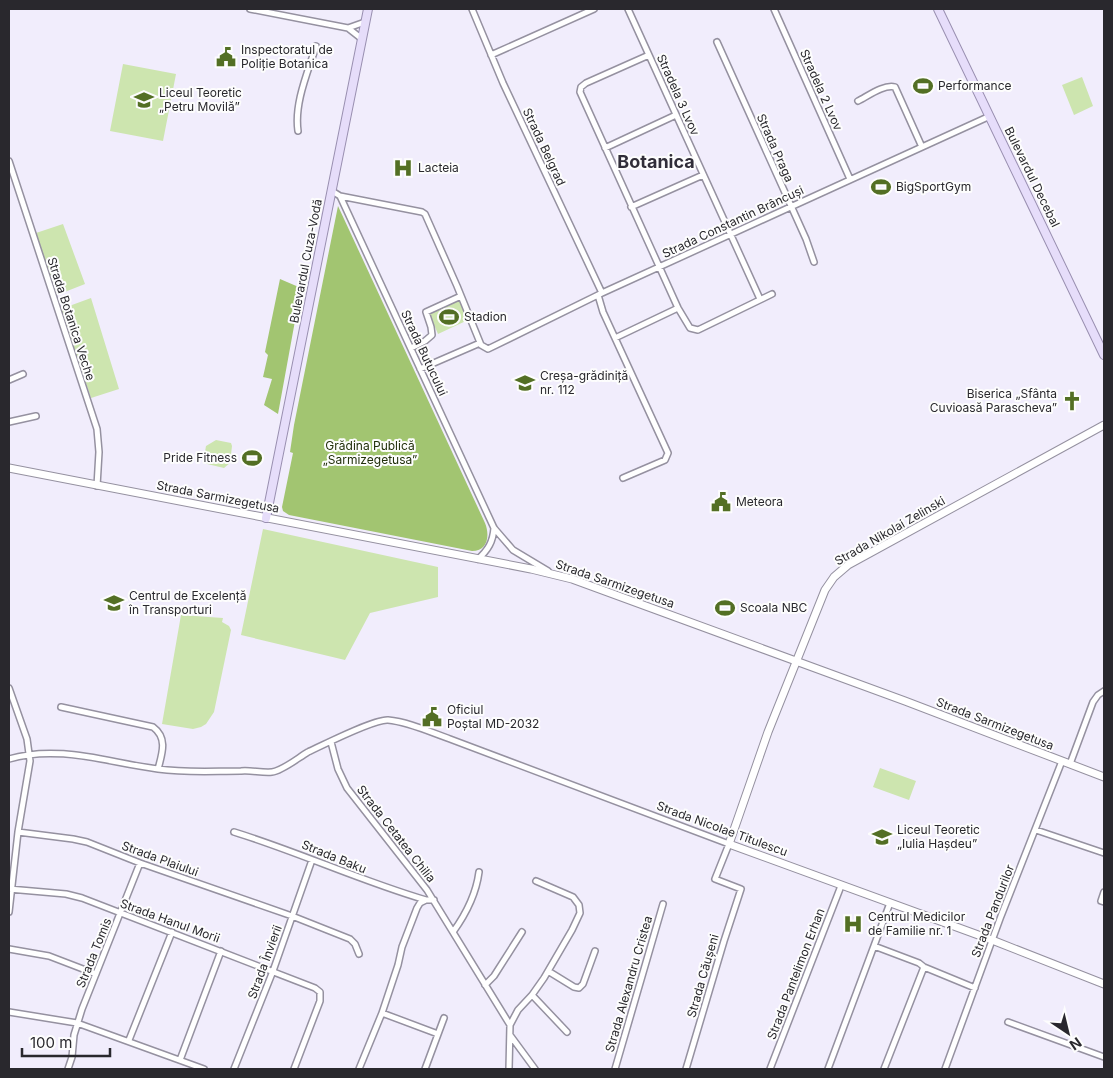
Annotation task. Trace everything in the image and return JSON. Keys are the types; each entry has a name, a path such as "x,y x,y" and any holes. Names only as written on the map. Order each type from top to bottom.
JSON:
{"main road":[{"name":"Bulevardul Cuza-Vodă","path":"266,518 368,9"},
{"name":"Bulevardul Decebal","path":"938,9 1104,355"},
{"name":"Strada Nikolai Zelinski","path":"729,844 768,732 825,590 834,577 844,569 1104,425"},
{"name":"Strada Sarmizegetusa","path":"9,468 572,579 1104,778"},
{"name":"Strada Nicolae Titulescu","path":"729,844 992,940 1104,984"}],"street":[{"path":"250,9 348,28 362,39"},
{"name":"Strada Belgrad","path":"472,9 491,55 600,294 603,312 668,455 665,460 623,478"},
{"path":"491,55 594,9"},
{"name":"Stradela 3 Lvov","path":"628,9 760,299"},
{"name":"Stradela 2 Lvov","path":"774,9 850,179"},
{"path":"348,28 365,22"},
{"name":"Strada Praga","path":"716,42 814,262"},
{"path":"298,131 297,122 300,103 316,46"},
{"path":"649,55 581,87 582,95 631,207 686,324 694,330 698,330 772,294"},
{"path":"858,101 884,88 890,86 895,88 922,147"},
{"path":"605,148 676,115"},
{"name":"Strada Constantin Brâncuși","path":"480,343 485,348 491,348 660,266 990,116"},
{"name":"Strada Botanica Veche","path":"9,161 97,429 99,445 97,486"},
{"path":"631,207 703,175"},
{"path":"332,191 340,196 425,214 480,343 420,369"},
{"name":"Strada Butucului","path":"340,196 494,528 513,550 552,574"},
{"path":"410,348 425,341 432,335 426,312 461,296"},
{"path":"615,338 678,308"},
{"path":"9,380 23,374"},
{"path":"9,422 36,416"},
{"path":"478,559 490,546 494,528"},
{"path":"9,688 30,754 10,888 9,912"},
{"path":"1070,764 1093,702 1104,691"},
{"path":"61,707 153,727 162,735 163,741 158,770"},
{"name":"Strada Nicolae Titulescu","path":"331,742 379,721 402,722 729,844"},
{"path":"9,759 30,754 50,753 105,760 158,770 272,772 331,742"},
{"name":"Strada Cetatea Chilia","path":"331,742 338,769 347,788 413,870 434,900 510,1025"},
{"name":"Strada Pandurilor","path":"945,1069 992,940 1062,762"},
{"path":"1036,830 1104,853"},
{"name":"Strada Plaiului","path":"18,832 87,842 140,863 292,916 350,939 355,944 359,954"},
{"name":"Strada Baku","path":"234,832 286,849 370,883 426,900 434,900"},
{"name":"Strada Căușeni","path":"686,1069 741,889 715,879 729,844"},
{"name":"Strada Învierii","path":"234,1069 273,971 312,860"},
{"name":"Strada Tomis","path":"68,1069 77,1023 140,863"},
{"path":"453,932 470,904 477,886 479,872"},
{"path":"509,1069 510,1025 518,1010 532,995 548,971 575,925 580,908 574,897 536,881"},
{"name":"Strada Pantelimon Erhan","path":"770,1069 842,886"},
{"name":"Strada Hanul Morii","path":"10,888 66,894 82,898 315,988 320,992 320,1001 294,1069"},
{"path":"1104,892 1101,901 1104,902"},
{"path":"360,1069 382,1014 407,932 417,908 420,903 426,900"},
{"name":"Strada Alexandru Cristea","path":"615,1069 663,904"},
{"path":"828,1069 890,904"},
{"path":"129,1040 172,932"},
{"path":"485,985 494,976 522,932"},
{"path":"874,946 919,963 924,967 975,988"},
{"path":"9,949 49,956 96,974"},
{"path":"180,1060 221,951"},
{"path":"548,971 574,987 579,988 595,951"},
{"path":"884,1069 924,967"},
{"path":"532,995 568,1032"},
{"path":"9,1012 77,1023 129,1040 204,1069"},
{"path":"382,1014 438,1034"},
{"path":"425,1069 444,1018"},
{"path":"1008,1022 1104,1057"},
{"path":"509,1034 535,1069"}],"green space":[{"path":"123,64 176,74 163,141 110,131"},
{"path":"1082,77 1093,106 1074,115 1062,85"},
{"name":"Grădina Publică „Sarmizegetusa”","path":"338,206 485,523 487,528 486,542 477,550 472,551 289,515 283,511 282,507 293,453 290,452 294,425"},
{"path":"63,224 85,284 57,295 36,233"},
{"path":"280,279 301,288 278,414 264,405 272,379 263,377 268,355 265,352"},
{"path":"91,298 119,389 91,398 61,309"},
{"name":"Stadion","path":"459,300 468,320 438,334 429,313"},
{"path":"216,440 231,443 232,446 230,463 224,468 203,463 206,446"},
{"path":"263,529 438,567 438,597 370,613 345,660 241,635"},
{"path":"181,615 223,618 222,622 229,626 231,630 214,712 206,724 193,729 162,724"},
{"path":"880,768 916,781 909,800 873,787"}],"place":[{"name":"Inspectoratul de Poliție Botanica","path":"226,57"},
{"name":"Performance","path":"923,86"},
{"name":"Liceul Teoretic „Petru Movilă”","path":"144,100"},
{"name":"Lacteia","path":"403,168"},
{"name":"BigSportGym","path":"881,187"},
{"name":"Stadion","path":"449,317"},
{"name":"Creșa-grădiniță nr. 112","path":"525,383"},
{"name":"Biserica „Sfânta Cuvioasă Parascheva”","path":"1072,401"},
{"name":"Pride Fitness","path":"252,458"},
{"name":"Meteora","path":"721,502"},
{"name":"Centrul de Excelență în Transporturi","path":"114,603"},
{"name":"Scoala NBC","path":"725,608"},
{"name":"Oficiul Poștal MD-2032","path":"432,717"},
{"name":"Liceul Teoretic „Iulia Hașdeu”","path":"882,837"},
{"name":"Centrul Medicilor de Familie nr. 1","path":"853,924"}],"district":[{"name":"Botanica","path":"656,162"}]}
